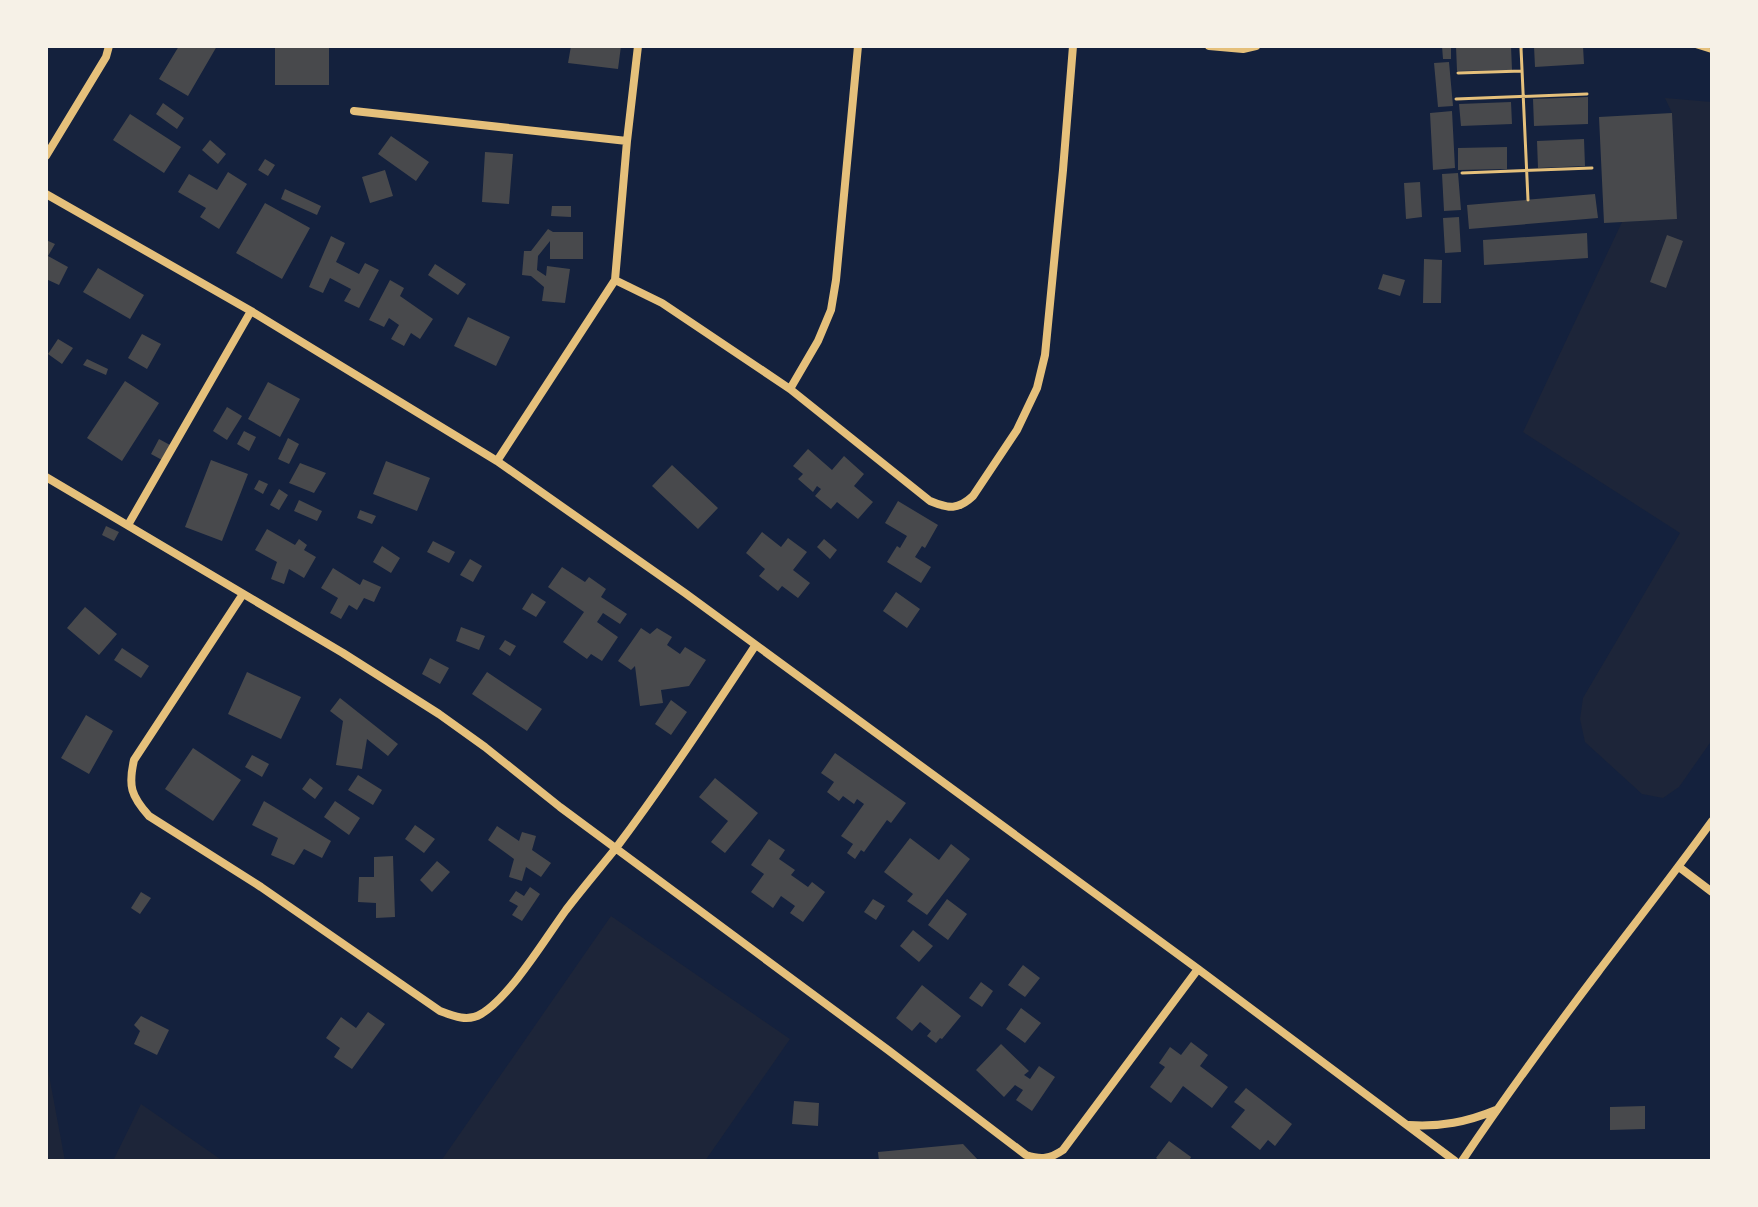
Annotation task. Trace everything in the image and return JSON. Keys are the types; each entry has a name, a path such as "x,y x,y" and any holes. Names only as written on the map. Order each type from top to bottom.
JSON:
{"street":[{"path":"46,156 106,57 109,46"},
{"path":"497,461 615,280 638,46"},
{"path":"790,389 818,341 831,310 858,46"},
{"path":"615,280 662,303 790,389 930,501 941,506 963,505 973,496 1017,430 1037,388 1045,355 1073,46"},
{"path":"1209,46 1243,49 1256,46"},
{"path":"354,111 627,141"},
{"path":"46,194 251,311 497,461 685,593 1455,1161"},
{"path":"128,525 251,311"},
{"path":"46,477 343,653 439,714 1026,1155 1037,1159 1052,1158 1063,1150 1198,969"},
{"path":"243,594 134,760 130,777 131,790 137,803 149,816 261,887 440,1011 471,1018 494,1005 509,988 615,848 709,717 755,646"},
{"path":"1462,1161 1496,1110 1712,821"},
{"path":"1679,867 1712,892"},
{"path":"1408,1125 1458,1123 1496,1110"}],"lane":[{"path":"1696,46 1712,51"}],"path":[{"path":"1523,46 1528,200"},
{"path":"1458,73 1522,71"},
{"path":"1456,99 1587,94"},
{"path":"1462,173 1592,168"}],"shaded area":[{"path":"1665,98 1712,102 1712,740 1679,787 1663,798 1642,794 1585,742 1580,719 1583,698 1680,533 1523,432 1622,222 1677,219 1672,113"},
{"path":"611,916 790,1039 705,1161 441,1161"},
{"path":"46,1059 65,1161 46,1161"},
{"path":"141,1104 223,1161 113,1161"}],"building":[{"path":"179,46 217,46 188,96 159,79"},
{"path":"571,46 621,46 618,69 568,63"},
{"path":"1442,46 1451,46 1451,59 1443,59"},
{"path":"1456,46 1511,46 1512,70 1457,71"},
{"path":"1534,46 1583,46 1584,64 1535,67"},
{"path":"275,47 329,47 329,85 275,85"},
{"path":"1449,62 1453,106 1438,107 1434,63"},
{"path":"1588,97 1588,124 1534,126 1533,99"},
{"path":"1511,102 1512,124 1461,126 1459,104"},
{"path":"163,103 184,118 177,129 156,114"},
{"path":"1452,111 1455,168 1433,170 1430,113"},
{"path":"1672,113 1677,219 1604,223 1599,117"},
{"path":"130,114 181,147 164,173 113,140"},
{"path":"391,136 429,162 416,181 378,154"},
{"path":"1584,139 1585,166 1538,168 1537,141"},
{"path":"210,140 226,154 218,164 202,150"},
{"path":"1507,147 1507,169 1458,170 1458,148"},
{"path":"485,152 513,154 509,204 482,202"},
{"path":"265,159 275,165 268,176 258,170"},
{"path":"385,170 393,196 370,203 362,177"},
{"path":"228,172 247,184 219,229 200,217 206,208 178,192 189,174 217,190"},
{"path":"1458,173 1461,210 1444,211 1442,174"},
{"path":"1420,182 1422,217 1406,219 1404,183"},
{"path":"285,189 321,206 317,215 281,199"},
{"path":"1595,194 1598,218 1469,229 1467,205"},
{"path":"265,203 310,228 282,279 236,253"},
{"path":"552,206 571,206 571,217 551,216"},
{"path":"1459,217 1461,252 1445,253 1443,218"},
{"path":"548,229 553,232 583,232 583,259 550,259 550,241 538,256 537,270 546,276 547,266 570,269 565,303 542,301 544,287 531,276 522,275 524,251 531,251"},
{"path":"1587,233 1588,258 1484,265 1483,240"},
{"path":"1667,235 1683,241 1666,288 1650,282"},
{"path":"331,236 345,243 336,262 359,274 365,263 379,270 359,308 344,301 351,289 330,278 323,293 309,287"},
{"path":"46,240 55,244 48,256 68,267 59,285 46,279"},
{"path":"1424,259 1442,260 1441,303 1423,303"},
{"path":"435,264 466,284 458,295 428,275"},
{"path":"98,268 144,295 130,319 83,292"},
{"path":"1383,274 1405,280 1400,296 1378,289"},
{"path":"390,280 404,288 400,296 433,319 420,339 411,333 404,346 391,339 399,325 389,318 384,327 369,320"},
{"path":"468,317 510,337 496,366 454,346"},
{"path":"142,334 161,344 147,369 128,358"},
{"path":"58,339 73,348 62,364 48,354"},
{"path":"87,359 108,369 106,375 83,365"},
{"path":"125,381 159,403 122,461 87,438"},
{"path":"268,382 300,399 280,437 248,419"},
{"path":"227,407 242,416 227,440 213,431"},
{"path":"244,431 256,437 249,451 237,444"},
{"path":"288,438 299,444 289,464 278,459"},
{"path":"159,439 170,445 162,460 151,454"},
{"path":"808,449 832,470 844,456 864,474 854,486 873,502 858,519 837,502 831,509 815,496 821,489 817,486 813,492 798,479 803,474 793,466"},
{"path":"211,460 248,474 222,541 185,527"},
{"path":"386,461 430,478 417,511 373,494"},
{"path":"300,463 326,473 314,493 289,483"},
{"path":"672,465 718,508 698,529 652,486"},
{"path":"259,480 268,484 263,494 254,489"},
{"path":"279,489 288,495 279,510 270,505"},
{"path":"299,500 322,511 317,521 294,511"},
{"path":"898,501 938,525 925,548 922,546 915,557 931,567 921,583 887,562 907,536 885,523"},
{"path":"360,510 376,516 372,524 357,518"},
{"path":"106,526 119,532 114,541 102,535"},
{"path":"267,529 295,545 299,539 307,545 304,550 316,557 304,578 289,569 284,584 271,579 277,562 255,550"},
{"path":"762,532 781,547 788,538 807,552 793,570 810,583 798,598 782,586 778,591 759,576 765,569 746,553"},
{"path":"824,539 837,550 830,559 817,547"},
{"path":"433,541 455,552 449,563 427,552"},
{"path":"382,546 400,558 391,573 373,562"},
{"path":"470,559 482,566 473,582 460,575"},
{"path":"562,567 585,582 589,577 606,589 601,597 627,614 620,624 603,613 597,622 618,637 602,661 591,654 587,659 563,642 584,612 548,587"},
{"path":"333,568 360,585 363,579 381,587 374,602 364,598 357,610 349,605 341,619 330,613 338,598 321,588"},
{"path":"896,592 920,609 907,628 883,611"},
{"path":"532,593 546,602 536,617 522,609"},
{"path":"85,607 117,634 99,655 67,628"},
{"path":"461,627 485,636 479,650 456,641"},
{"path":"641,628 650,634 657,628 672,637 667,645 680,654 685,647 706,660 689,686 661,690 663,703 640,706 635,666 631,670 618,661"},
{"path":"505,640 516,646 510,656 499,649"},
{"path":"122,648 149,666 141,678 114,660"},
{"path":"430,658 449,668 440,684 422,674"},
{"path":"247,672 301,697 281,739 228,714"},
{"path":"487,672 542,709 527,731 472,694"},
{"path":"340,698 398,744 388,756 367,739 362,769 336,765 343,721 330,711"},
{"path":"671,700 687,712 671,735 655,724"},
{"path":"86,715 113,731 89,774 61,758"},
{"path":"193,748 241,780 213,821 165,789"},
{"path":"835,753 906,803 891,823 887,820 864,852 861,850 855,859 847,853 853,844 841,836 864,804 857,799 854,804 843,796 839,801 827,792 834,782 821,773"},
{"path":"252,755 269,764 262,777 245,767"},
{"path":"358,775 382,790 373,805 348,790"},
{"path":"310,778 323,788 315,799 302,789"},
{"path":"715,778 758,813 725,853 711,842 728,821 699,797"},
{"path":"264,801 331,841 322,858 304,849 294,865 271,855 278,838 252,825"},
{"path":"335,801 360,818 349,835 324,817"},
{"path":"415,825 435,839 424,853 405,839"},
{"path":"497,826 519,841 522,832 536,836 532,850 551,863 541,877 526,867 522,881 509,877 514,859 488,840"},
{"path":"910,838 939,860 951,844 970,859 927,915 907,901 913,894 884,872"},
{"path":"769,839 785,850 779,859 795,870 791,875 808,887 812,882 825,892 803,922 790,913 795,906 781,896 773,908 751,892 764,874 751,865"},
{"path":"393,856 395,917 376,918 376,903 358,902 359,877 374,877 374,857"},
{"path":"437,861 450,872 432,892 420,880"},
{"path":"530,887 540,894 522,921 512,915 518,906 509,901 516,891 524,896"},
{"path":"141,892 151,898 140,914 131,908"},
{"path":"873,899 885,906 876,920 864,912"},
{"path":"947,899 967,914 948,940 928,925"},
{"path":"913,930 933,946 919,962 900,946"},
{"path":"1023,965 1040,978 1025,997 1008,985"},
{"path":"981,982 993,991 982,1007 969,998"},
{"path":"922,985 961,1016 936,1043 927,1036 931,1031 920,1022 912,1031 896,1018"},
{"path":"1021,1008 1041,1023 1025,1043 1006,1029"},
{"path":"368,1012 385,1024 352,1069 334,1057 340,1048 326,1038 341,1017 356,1028"},
{"path":"141,1016 169,1030 157,1055 134,1044 140,1031 134,1025"},
{"path":"1191,1042 1208,1055 1200,1066 1228,1087 1212,1108 1183,1086 1171,1103 1150,1087 1165,1067 1159,1063 1170,1047 1181,1055"},
{"path":"1001,1044 1029,1071 1024,1075 1030,1079 1039,1066 1055,1077 1032,1111 1016,1100 1023,1090 1015,1085 1004,1097 976,1070"},
{"path":"1246,1088 1292,1124 1275,1146 1268,1140 1260,1150 1231,1127 1245,1110 1234,1102"},
{"path":"794,1101 819,1103 818,1126 792,1124"},
{"path":"1645,1106 1645,1129 1610,1130 1610,1107"},
{"path":"1169,1141 1191,1157 1189,1161 1160,1161 1156,1158"},
{"path":"963,1144 979,1161 879,1161 878,1152"}]}
